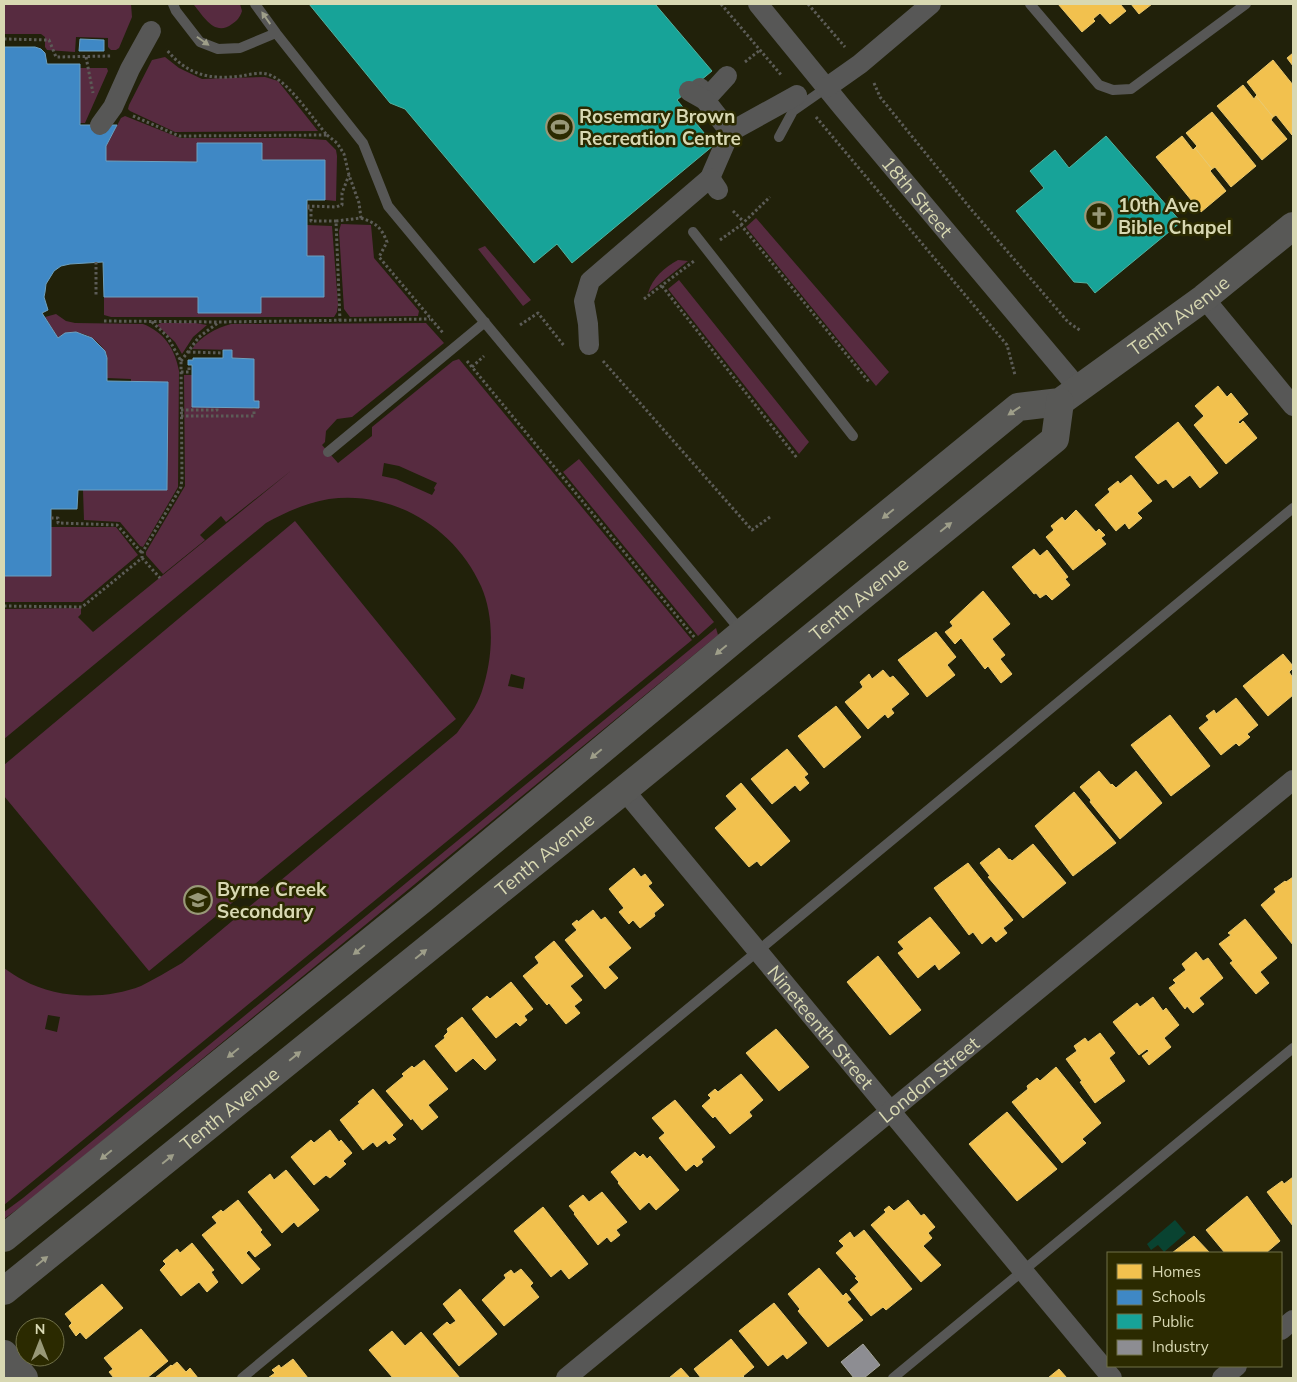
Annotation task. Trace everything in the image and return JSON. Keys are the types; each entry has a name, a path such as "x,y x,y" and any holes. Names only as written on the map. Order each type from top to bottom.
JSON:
{"main road":[{"name":"Tenth Avenue","path":"4,1238 416,904 1018,407 1069,395 1204,298 1293,226"},
{"name":"Tenth Avenue","path":"4,1291 1055,439 1069,395"},
{"path":"4,1354 24,1378"}],"street":[{"name":"18th Street","path":"758,4 1069,395"},
{"path":"826,88 860,64 931,4"},
{"path":"100,125 113,107 130,69 151,31"},
{"path":"727,76 697,91 730,132"},
{"path":"589,345 584,301 590,281 714,184 730,132 801,99"},
{"path":"1204,298 1293,406"},
{"name":"London Street","path":"566,1378 1293,780"},
{"name":"Nineteenth Street","path":"624,790 1112,1378"},
{"path":"1282,1329 1293,1320"},
{"path":"1222,1378 1236,1367"}],"lane":[{"path":"173,4 176,11 200,42 218,50 240,48 276,33"},
{"path":"255,4 363,143 388,206 742,633"},
{"path":"1030,4 1099,85 1113,90 1131,89 1246,4"},
{"path":"780,137 801,99 826,88"},
{"path":"693,232 853,436"},
{"path":"328,452 484,322"},
{"path":"242,1378 1293,508"},
{"path":"893,1378 1293,1048"}],"path":[{"path":"721,4 1007,345 1015,375"},
{"path":"808,4 845,48"},
{"path":"151,31 184,68 208,77 225,78 258,73 271,75 284,83 327,136 337,143 344,154 362,218"},
{"path":"4,39 49,40 56,57 115,56 130,69"},
{"path":"748,60 760,50"},
{"path":"872,80 880,97 970,208 1068,322 1081,331"},
{"path":"113,107 179,136 327,136"},
{"path":"349,175 342,192 342,205 336,207 307,207 311,208 311,221 336,222 362,218 375,222 384,234 387,242 379,257 455,346 697,640"},
{"path":"716,243 742,223 770,197"},
{"path":"733,210 869,382"},
{"path":"336,222 340,321"},
{"path":"644,299 694,261"},
{"path":"96,262 96,295"},
{"path":"662,286 797,458"},
{"path":"520,325 538,313 570,353"},
{"path":"104,321 219,322 431,319"},
{"path":"151,321 166,336 182,361"},
{"path":"160,578 142,558 142,553 181,486 182,361 199,337 219,322"},
{"path":"589,345 752,530 770,517"},
{"path":"187,352 223,353"},
{"path":"472,367 484,356"},
{"path":"182,372 189,372 189,365"},
{"path":"182,410 217,410 217,407"},
{"path":"182,416 254,416 254,408"},
{"path":"51,518 58,518 58,523 116,525 142,553"},
{"path":"4,606 82,607 142,558"}],"shaded area":[{"path":"4,4 131,4 132,17 119,48 116,50 111,50 108,47 108,38 76,37 75,52 47,50 45,47 45,37 41,34 4,34"},
{"path":"195,4 240,4 242,11 234,23 220,28 210,24"},
{"path":"165,57 179,68 202,79 265,77 278,81 318,131 175,132 130,111 128,109 129,105 152,60"},
{"path":"80,68 107,68 108,71 85,123 80,123"},
{"path":"125,116 180,138 296,138 326,140 336,150 337,156 336,201 325,200 325,161 262,160 262,143 197,143 197,162 106,161 106,146 121,118"},
{"path":"756,218 889,372 876,386 746,227"},
{"path":"341,224 371,225 374,258 419,311 418,316 350,317 344,309 339,231"},
{"path":"307,225 332,226 338,304 334,317 111,317 104,315 104,297 198,297 198,313 261,313 261,297 324,296 324,256 307,256"},
{"path":"485,246 531,300 523,306 478,249"},
{"path":"678,260 688,261 648,293 653,282 660,274"},
{"path":"679,280 809,442 799,454 668,289"},
{"path":"56,314 66,321 75,323 143,324 163,337 175,356 179,371 178,487 143,547 140,546 120,522 84,520 83,490 167,490 168,382 131,382 131,379 107,378 108,364 105,351 95,340 83,334 71,333 58,338 45,317"},
{"path":"161,323 207,325 193,337 182,354 175,342 157,325"},
{"path":"426,323 444,343 352,417 337,419 326,431 325,442 322,445 338,463 372,436 372,427 453,361 459,359 692,640 4,1205 4,968 23,980 51,991 66,994 97,995 113,994 141,986 182,963 457,733 477,702 486,678 491,638 486,598 470,565 455,547 419,517 398,507 376,501 353,498 329,499 296,508 266,523 4,739 4,609 81,608 81,614 78,617 93,632 292,470 226,522 221,516 200,535 205,540 163,574 146,555 185,486 184,375 192,375 192,407 259,407 259,401 254,401 254,359 232,358 232,350 192,349 209,333 231,324","holes":["384,463 399,466 437,483 434,488 435,490 432,495 396,479 382,476","511,674 525,678 523,689 508,686","48,1015 60,1017 57,1032 45,1029"]},
{"path":"579,459 714,622 698,636 563,472"},
{"path":"295,521 456,719 149,971 4,796 4,765"},
{"path":"51,527 116,527 138,555 82,602 4,602 4,576 51,576"},
{"path":"716,628 718,635 34,1197 4,1219 4,1212"},
{"path":"1175,1220 1186,1233 1164,1252 1158,1245 1151,1250 1147,1244"}],"building: Homes":[{"path":"1058,4 1120,4 1126,11 1110,24 1100,13 1093,19 1095,21 1082,32"},
{"path":"1131,4 1152,4 1139,14"},
{"path":"1293,53 1293,66 1287,58"},
{"path":"1273,60 1293,85 1292,135 1276,115 1273,117 1247,82"},
{"path":"1243,85 1254,99 1256,96 1273,117 1271,120 1287,139 1262,160 1217,106"},
{"path":"1212,112 1256,166 1231,187 1215,167 1212,169 1186,133"},
{"path":"1182,136 1193,150 1195,148 1212,169 1210,171 1226,191 1201,212 1156,157"},
{"path":"1218,386 1227,397 1231,393 1248,414 1238,422 1240,424 1243,421 1257,438 1226,464 1194,425 1204,416 1195,406"},
{"path":"1178,422 1218,473 1200,488 1190,475 1173,488 1166,479 1158,484 1135,457"},
{"path":"1131,475 1152,501 1137,513 1142,518 1129,529 1125,523 1116,531 1095,505 1110,492 1108,489 1118,481 1120,484"},
{"path":"1076,510 1096,532 1099,529 1105,535 1101,538 1106,544 1073,570 1046,537 1054,530 1051,526 1062,517 1065,521"},
{"path":"1034,549 1040,556 1047,550 1068,577 1065,579 1070,585 1052,600 1046,594 1040,598 1036,593 1034,594 1012,567"},
{"path":"983,591 1010,624 992,639 1005,655 1000,659 1012,674 1001,683 988,666 985,669 961,638 955,644 945,632 953,626 950,622"},
{"path":"936,632 956,657 947,665 955,675 927,697 898,660"},
{"path":"1283,654 1293,666 1289,672 1293,678 1293,695 1268,716 1243,686"},
{"path":"883,670 890,678 893,676 909,694 891,709 894,713 888,718 885,714 868,729 845,702 863,687 860,682 869,674 872,679"},
{"path":"1236,698 1258,725 1247,734 1250,737 1239,746 1236,743 1221,755 1199,728 1209,720 1206,716 1214,710 1216,714"},
{"path":"836,706 861,737 824,768 798,736"},
{"path":"1170,715 1210,766 1171,796 1131,745"},
{"path":"787,749 808,774 804,777 809,783 800,791 795,785 772,804 751,779"},
{"path":"1099,771 1116,788 1136,771 1162,803 1120,839 1080,787"},
{"path":"741,783 790,841 761,866 757,861 749,867 715,828 737,809 726,796"},
{"path":"1074,792 1116,843 1073,876 1035,826"},
{"path":"1033,844 1066,883 1023,918 988,877 990,876 980,863 999,848 1012,861"},
{"path":"968,863 1013,920 1003,928 1007,933 996,942 991,936 982,944 973,932 969,935 934,888"},
{"path":"634,868 641,877 645,874 652,883 648,886 664,905 654,913 655,916 640,928 633,920 629,924 619,912 624,908 609,889"},
{"path":"1293,877 1293,945 1261,905 1276,892 1274,889"},
{"path":"593,910 601,920 605,917 631,948 608,967 618,978 605,989 565,940 577,930 572,924 577,920 578,922"},
{"path":"930,917 960,953 939,970 935,964 918,978 898,953 904,949 898,942"},
{"path":"1245,919 1277,958 1260,972 1269,983 1256,994 1230,963 1233,961 1219,944 1231,935 1228,933"},
{"path":"554,941 583,976 570,986 582,1000 574,1006 580,1013 566,1024 523,976 539,963 535,957"},
{"path":"1196,952 1203,961 1208,958 1223,978 1199,998 1204,1004 1193,1013 1187,1006 1185,1009 1169,988 1176,983 1173,980 1186,970 1182,964"},
{"path":"878,956 921,1010 890,1035 847,982"},
{"path":"511,982 533,1009 524,1016 527,1020 520,1026 516,1022 496,1038 472,1009 487,996 490,999"},
{"path":"1153,997 1163,1011 1166,1008 1179,1025 1164,1038 1171,1047 1149,1065 1142,1056 1149,1051 1147,1049 1139,1055 1113,1022 1137,1003 1140,1007"},
{"path":"462,1017 496,1060 485,1070 473,1058 456,1072 435,1046 445,1038 444,1036 448,1032 447,1029"},
{"path":"776,1029 809,1067 779,1091 746,1053"},
{"path":"1100,1033 1115,1053 1109,1058 1125,1081 1095,1103 1066,1059 1077,1051 1074,1046 1085,1038 1088,1042"},
{"path":"424,1060 448,1089 428,1105 438,1117 422,1130 386,1091 404,1076 402,1074"},
{"path":"1056,1067 1101,1123 1082,1139 1086,1143 1062,1163 1012,1102 1028,1089 1027,1086 1037,1078 1040,1081"},
{"path":"741,1074 763,1100 749,1112 752,1116 730,1134 715,1116 713,1118 702,1106 711,1098 708,1095 715,1089 718,1092"},
{"path":"373,1089 403,1125 392,1135 396,1139 389,1144 386,1140 377,1147 373,1142 363,1150 340,1120"},
{"path":"675,1100 715,1147 701,1159 703,1162 697,1167 694,1164 686,1171 659,1138 665,1133 652,1118"},
{"path":"1007,1112 1057,1169 1017,1201 969,1144"},
{"path":"330,1130 339,1142 341,1140 352,1153 343,1161 346,1164 330,1178 326,1175 314,1185 291,1157 311,1140 314,1143"},
{"path":"635,1152 640,1157 643,1154 647,1159 650,1156 679,1190 656,1210 649,1202 640,1210 611,1172"},
{"path":"286,1170 319,1210 298,1227 294,1222 282,1233 248,1192 270,1174 274,1180"},
{"path":"1293,1177 1293,1226 1267,1192 1282,1181 1284,1184"},
{"path":"602,1192 627,1222 616,1230 620,1235 611,1242 607,1237 598,1245 569,1206 583,1195 589,1202"},
{"path":"1247,1196 1280,1241 1267,1252 1224,1252 1206,1230"},
{"path":"238,1200 262,1230 260,1232 271,1245 255,1257 249,1250 246,1253 260,1269 242,1284 202,1235 217,1223 212,1217 221,1210 223,1212"},
{"path":"908,1200 921,1216 924,1214 935,1227 928,1233 932,1238 923,1246 941,1265 921,1282 871,1225 886,1212 884,1210 889,1206 894,1211"},
{"path":"543,1207 588,1264 569,1279 561,1269 551,1277 514,1231"},
{"path":"864,1230 912,1289 886,1310 883,1307 871,1316 850,1290 859,1282 855,1278 857,1277 836,1253 844,1246 839,1241 850,1232 854,1238"},
{"path":"1194,1236 1209,1252 1173,1252"},
{"path":"192,1243 214,1270 211,1272 218,1282 207,1292 199,1282 181,1296 160,1270 166,1264 163,1261 177,1249 180,1253"},
{"path":"819,1268 843,1296 846,1293 851,1299 847,1302 863,1320 828,1347 798,1311 800,1309 788,1294"},
{"path":"521,1269 533,1283 530,1286 539,1297 504,1326 482,1300 506,1278 504,1275 511,1270 514,1274"},
{"path":"102,1284 123,1308 86,1339 80,1332 76,1336 69,1326 72,1323 65,1314"},
{"path":"460,1289 497,1334 459,1366 433,1334 447,1322 450,1325 456,1321 443,1304"},
{"path":"774,1303 807,1343 787,1359 783,1354 768,1366 739,1331"},
{"path":"141,1329 168,1361 147,1378 114,1378 109,1372 113,1369 104,1358"},
{"path":"392,1331 405,1346 421,1332 460,1378 393,1378 369,1350"},
{"path":"731,1339 754,1367 743,1376 745,1378 701,1378 694,1369"},
{"path":"293,1359 308,1378 268,1378 275,1373 272,1370 279,1365 281,1368"},
{"path":"177,1362 186,1372 190,1368 198,1378 155,1378 171,1365"},
{"path":"681,1368 690,1378 669,1378"},
{"path":"1059,1369 1067,1378 1048,1378"}],"building: Schools":[{"path":"80,39 104,40 104,51 79,51"},
{"path":"4,47 35,47 41,49 45,53 47,64 80,64 80,125 117,125 106,146 106,161 197,162 197,143 262,143 262,160 325,160 325,200 307,200 307,256 324,256 324,297 261,297 261,313 198,313 198,297 104,297 103,262 70,264 61,266 54,271 46,284 44,297 48,310 42,313 58,338 65,333 76,332 92,338 105,351 107,358 107,381 168,382 167,490 78,490 77,509 51,509 51,576 4,576"},
{"path":"223,350 232,350 232,358 254,359 254,401 259,401 259,408 192,407 192,365 188,365 188,360 193,360 193,358 223,358"}],"building: Public":[{"name":"Rosemary Brown Recreation Centre","path":"309,4 655,4 712,71 677,100 714,145 572,263 557,244 534,263 405,109 390,103"},
{"name":"10th Ave Bible Chapel","path":"1106,136 1181,222 1095,293 1087,283 1074,282 1016,211 1044,188 1030,171 1055,150 1069,168"}],"building: Industry":[{"path":"863,1344 880,1365 864,1378 854,1378 841,1362"}],"place":[{"name":"Rosemary Brown Recreation Centre","path":"560,127"},
{"name":"10th Ave Bible Chapel","path":"1099,216"},
{"name":"Byrne Creek Secondary","path":"198,900"}]}
